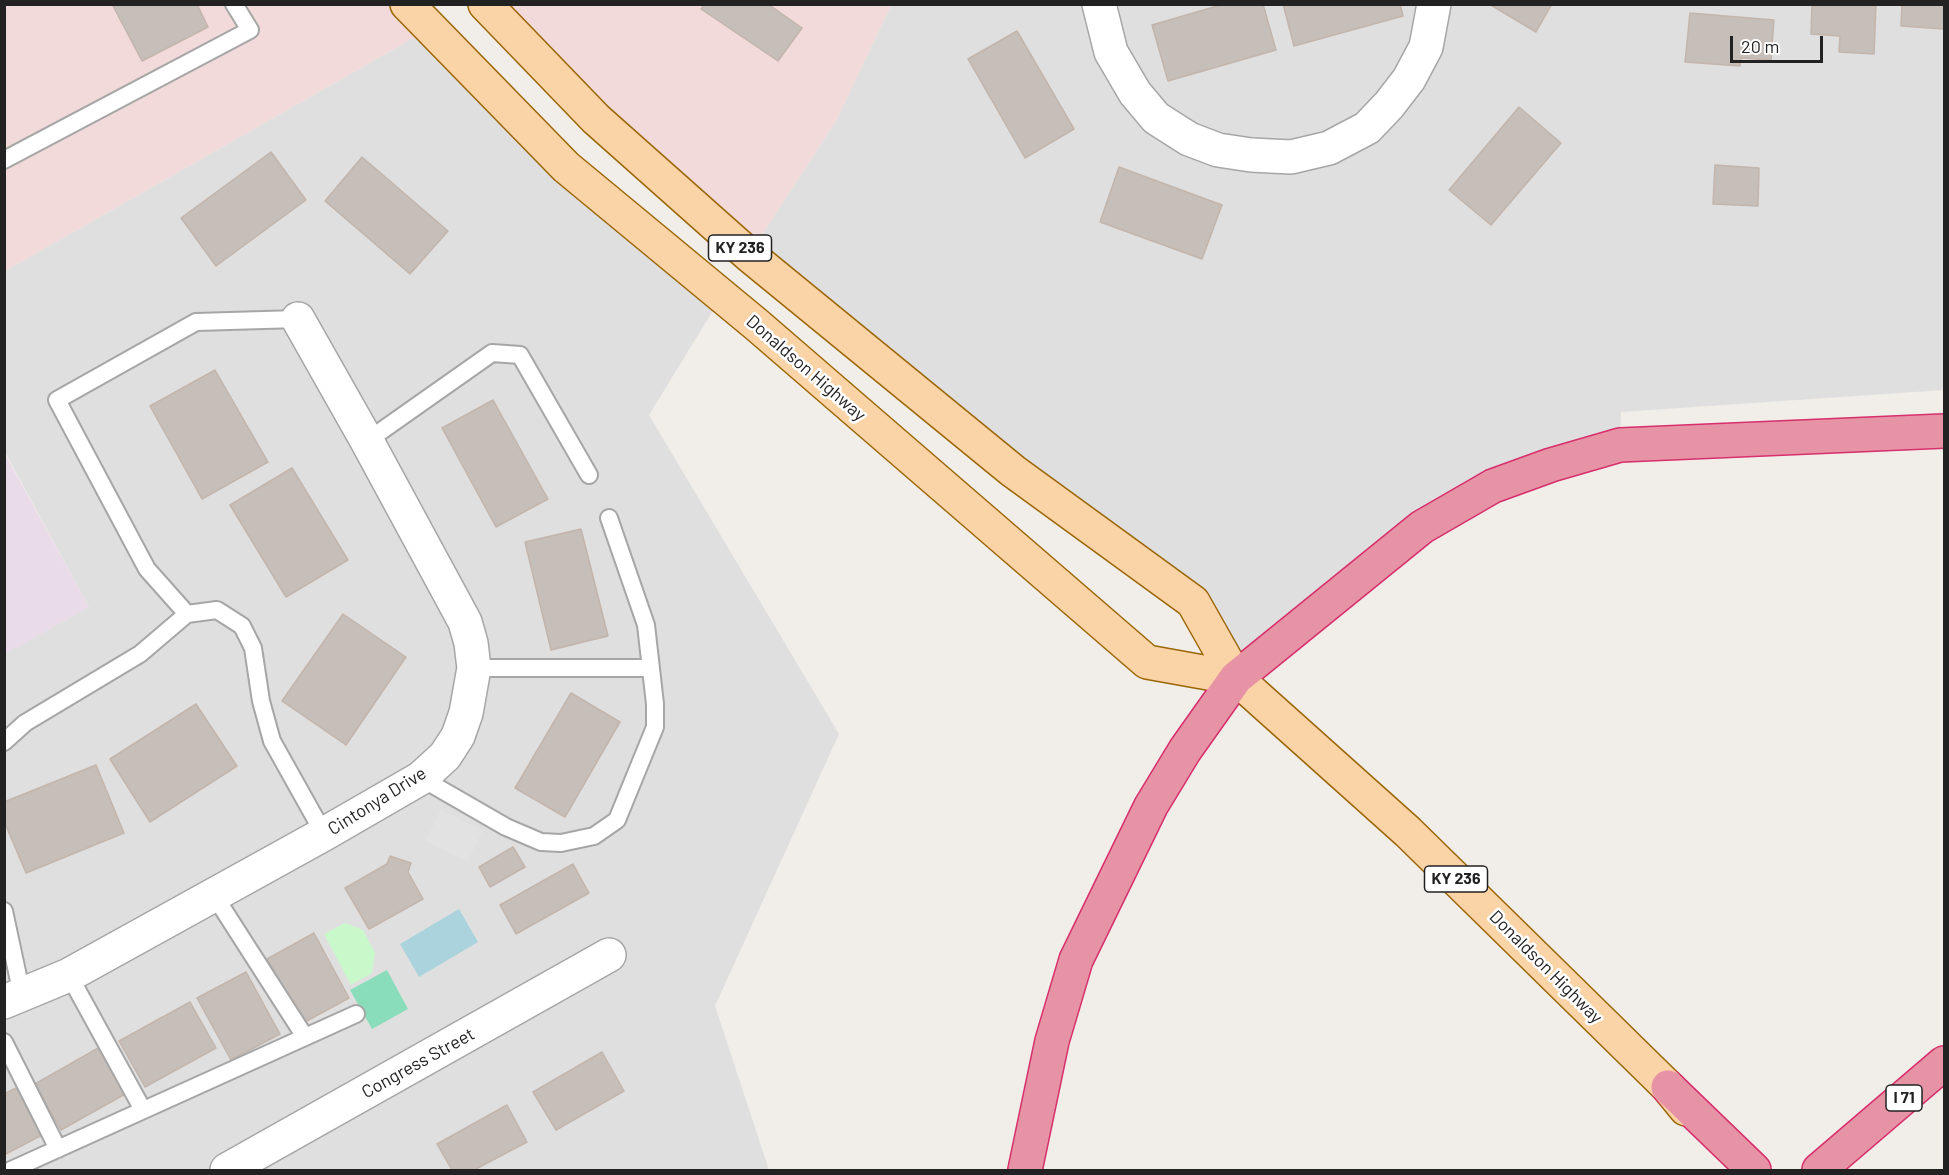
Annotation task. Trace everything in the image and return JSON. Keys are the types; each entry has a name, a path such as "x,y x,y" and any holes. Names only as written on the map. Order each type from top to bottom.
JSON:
{"highway":[{"path":"1025,1170 1052,1041 1076,960 1151,806 1185,750 1236,678 1422,528 1493,486 1551,465 1620,445 1944,431"},
{"name":"I 71","path":"1819,1170 1944,1063"},
{"path":"1668,1088 1754,1170"}],"main road":[{"name":"Donaldson Highway","path":"407,4 566,167 757,325 1147,663 1236,678"},
{"name":"Donaldson Highway","path":"485,4 596,118 749,255 1013,471 1193,602 1236,678 1408,832 1668,1088 1737,1170"}],"street":[{"path":"1099,4 1111,52 1135,93 1156,118 1189,139 1218,150 1251,155 1291,157 1329,148 1367,128 1389,105 1409,79 1426,47 1434,4"},
{"name":"Cintonya Drive","path":"13,999 69,975 421,778 445,756 458,736 466,713 474,668 471,643 465,622 298,319"},
{"name":"Congress Street","path":"227,1170 609,955"}],"lane":[{"path":"4,160 250,30 234,4"},
{"path":"187,614 147,569 57,400 196,322 298,319"},
{"path":"367,441 492,353 520,355 589,475"},
{"path":"421,778 506,827 541,842 561,843 594,836 617,820 655,727 655,704 646,625 609,518"},
{"path":"4,742 25,723 140,654 187,614 217,610 242,626 253,648 261,701 272,741 324,834"},
{"path":"474,668 651,668"},
{"path":"214,895 305,1036"},
{"path":"4,911 13,999"},
{"path":"69,975 143,1110"},
{"path":"11,1170 356,1014"},
{"path":"4,1042 58,1149"}],"shaded area":[{"path":"5,5 407,5 429,29 5,271"},
{"path":"485,5 891,5 837,119 749,255"},
{"path":"891,5 1944,5 1944,390 1621,412 1620,445 1493,486 1236,678 1193,602 749,255 837,119"},
{"path":"429,29 722,296 649,415 839,734 715,1006 769,1170 5,1170 4,654 89,607 5,452 5,271"},
{"path":"4,452 89,607 5,654 4,654"},
{"path":"441,810 483,830 467,862 425,841"}],"green space":[{"path":"345,923 363,930 375,953 372,973 351,985 324,934"},
{"path":"387,970 408,1009 372,1029 350,990"}],"water":[{"path":"459,909 478,942 419,977 400,944"}],"building":[{"path":"112,4 197,4 208,27 142,61"},
{"path":"705,4 768,4 802,28 778,61 701,9"},
{"path":"1224,4 1263,4 1276,50 1168,81 1152,25"},
{"path":"1283,4 1400,4 1403,16 1294,46"},
{"path":"1489,4 1552,4 1536,32"},
{"path":"1812,4 1876,4 1874,54 1839,52 1840,36 1811,34"},
{"path":"1902,4 1944,4 1944,29 1901,26"},
{"path":"1690,13 1774,20 1771,60 1741,58 1740,66 1685,62"},
{"path":"1017,31 1074,129 1025,158 968,59"},
{"path":"1519,107 1561,143 1491,225 1449,190"},
{"path":"271,152 306,200 216,266 181,218"},
{"path":"362,157 448,231 410,274 325,201"},
{"path":"1715,165 1759,168 1758,206 1713,204"},
{"path":"1119,167 1222,205 1202,259 1100,222"},
{"path":"215,370 268,462 202,499 150,406"},
{"path":"493,400 548,499 496,527 442,428"},
{"path":"292,468 348,560 286,597 230,505"},
{"path":"581,529 608,636 551,650 525,542"},
{"path":"343,614 406,657 346,745 282,701"},
{"path":"571,693 620,722 565,817 515,788"},
{"path":"196,704 237,766 150,822 110,759"},
{"path":"96,765 124,833 26,873 4,821 4,802"},
{"path":"513,847 525,867 490,887 479,867"},
{"path":"390,856 411,863 408,872 423,899 369,929 345,888 387,864"},
{"path":"573,864 589,893 516,934 500,905"},
{"path":"314,933 349,998 303,1023 267,959"},
{"path":"246,972 280,1034 231,1060 197,998"},
{"path":"190,1002 216,1048 145,1087 119,1041"},
{"path":"100,1047 127,1093 61,1130 35,1084"},
{"path":"602,1052 624,1091 556,1130 533,1092"},
{"path":"18,1087 44,1134 4,1155 4,1094"},
{"path":"507,1105 527,1142 474,1170 452,1170 437,1144"}]}
